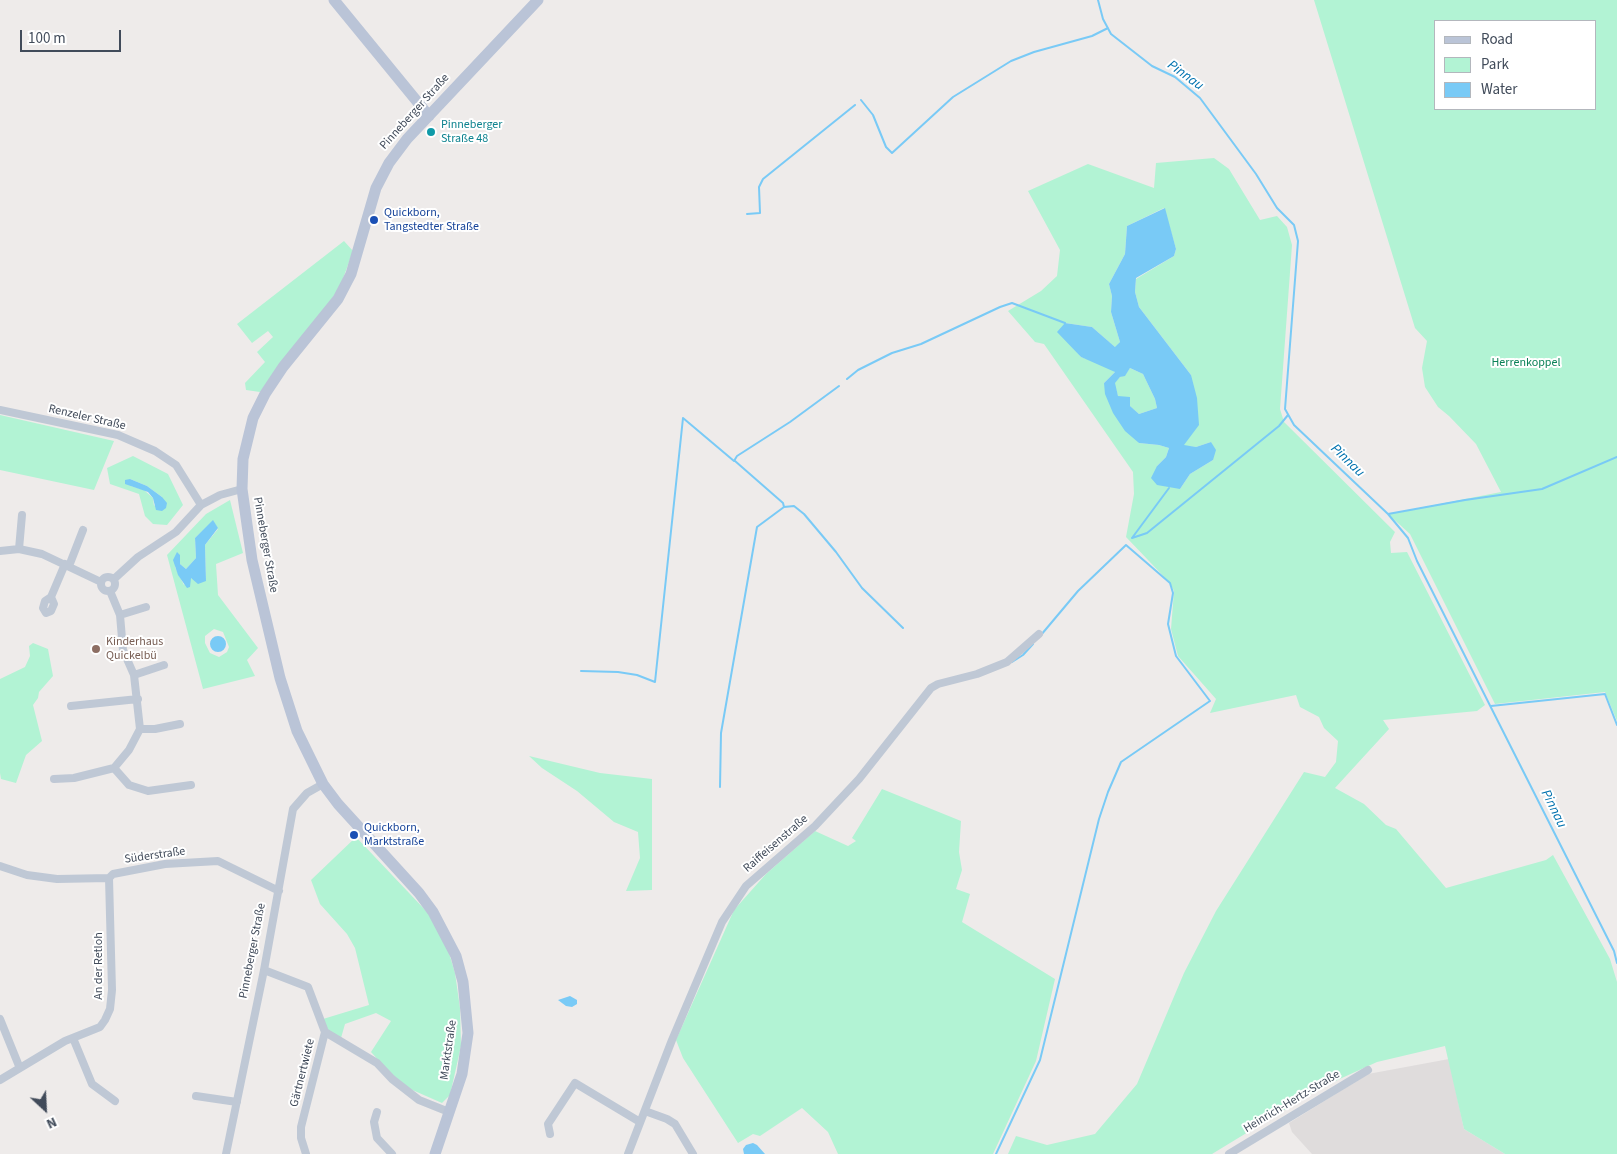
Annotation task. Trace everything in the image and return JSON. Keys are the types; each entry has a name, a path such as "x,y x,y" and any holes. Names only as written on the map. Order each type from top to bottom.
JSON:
{"main road":[{"path":"334,0 429,116"},
{"name":"Pinneberger Straße","path":"323,784 300,738 286,698 252,560 242,489 243,459 248,436 265,394 282,367 338,299 351,274 376,188 389,164 429,116 538,0"},
{"name":"Marktstraße","path":"323,784 338,804 419,893 440,925 456,956 463,982 468,1033 462,1074 435,1154"}],"street":[{"name":"Renzeler Straße","path":"0,410 118,434 155,451 176,465 201,505"},
{"path":"114,579 138,557 176,532 201,505 220,495 242,489"},
{"path":"20,550 22,516"},
{"path":"51,598 83,530"},
{"path":"0,551 20,550 42,554 101,582"},
{"path":"110,591 102,589 101,582 103,578 109,576 114,579"},
{"path":"110,591 115,587 114,579"},
{"path":"54,779 74,778 114,768 128,750 140,729 134,675 122,650 120,615 110,591"},
{"path":"120,615 146,607"},
{"name":"Raiffeisenstraße","path":"628,1154 722,922 746,886 815,826 859,779 931,688 938,684 977,674 1007,662 1039,634"},
{"path":"134,675 164,665"},
{"path":"71,706 138,699"},
{"path":"140,729 155,730 180,724"},
{"path":"114,768 129,785 148,791 191,785"},
{"name":"Pinneberger Straße","path":"226,1154 264,970 293,809 307,793 323,784"},
{"name":"Süderstraße","path":"0,866 27,875 57,878 108,878 113,874 165,864 218,861 278,891"},
{"name":"An der Retloh","path":"0,1080 14,1073 19,1066 73,1038 100,1027 110,1009 112,990 108,878"},
{"name":"Gärtnertwiete","path":"264,970 308,987 325,1032 301,1127 301,1138 306,1154"},
{"path":"0,1019 19,1066"},
{"path":"325,1032 377,1063 392,1079 419,1100 449,1112"},
{"path":"73,1038 92,1084 115,1101"},
{"name":"Heinrich-Hertz-Straße","path":"1229,1154 1368,1070"},
{"path":"550,1134 548,1124 575,1083 640,1122"},
{"path":"196,1096 238,1102"},
{"path":"645,1111 675,1124 693,1154"},
{"path":"377,1112 374,1122 377,1138 392,1154"}],"shaded area":[{"path":"1449,1059 1464,1129 1505,1154 1312,1154 1292,1132 1289,1123 1368,1074"}],"green space":[{"name":"Herrenkoppel","path":"1314,0 1617,0 1617,721 1605,692 1495,704 1410,534 1388,514 1501,492 1476,444 1438,407 1425,387 1422,368 1427,341 1415,328"},
{"path":"1214,158 1229,169 1260,220 1277,216 1287,227 1292,245 1280,409 1284,422 1395,532 1390,542 1391,553 1407,552 1485,705 1477,711 1383,720 1389,729 1335,788 1364,804 1386,825 1396,829 1446,888 1546,860 1553,855 1610,959 1617,982 1617,1154 1505,1154 1464,1129 1445,1046 1377,1062 1322,1087 1212,1154 1008,1154 1016,1136 1047,1145 1095,1134 1137,1084 1184,973 1216,911 1304,772 1325,777 1336,762 1338,741 1324,728 1319,717 1300,707 1296,695 1210,713 1216,699 1178,656 1171,629 1174,591 1170,583 1126,537 1134,494 1133,472 1044,344 1035,342 1008,311 1041,291 1057,276 1060,250 1028,191 1088,164 1154,188 1156,163","holes":["1164,208 1176,249 1174,256 1136,279 1135,292 1139,307 1191,375 1183,446 1196,447 1211,442 1213,460 1190,474 1180,489 1157,466 1166,457 1169,448 1139,443 1104,383 1115,372 1111,368 1081,357 1072,346 1065,323 1092,327 1116,348 1120,342 1111,312 1112,296 1109,284 1125,254 1127,226"]},
{"path":"344,241 353,251 340,287 315,323 260,392 246,390 245,383 265,362 257,352 273,337 268,331 252,343 237,324"},
{"path":"1130,368 1143,374 1155,399 1157,408 1139,414 1118,396 1114,383 1125,375"},
{"path":"0,415 114,441 94,490 0,470"},
{"path":"133,456 168,474 183,505 167,525 153,524 145,516 139,494 110,484 107,468","holes":["130,479 147,486 162,497 154,506 153,498 144,490 131,486"]},
{"path":"230,500 243,553 216,564 218,595 258,648 247,660 255,676 203,689 167,555 206,514","holes":["213,521 218,529 205,545 206,581 190,578 184,585 175,567 180,555 180,564 186,569 196,558 195,538","214,629 223,632 229,647 227,652 219,657 210,653 205,643 205,636"]},
{"path":"33,643 48,649 53,676 39,692 38,698 33,705 42,741 26,755 16,783 1,779 0,773 0,679 25,667 30,656 29,646"},
{"path":"529,756 600,773 652,779 652,890 626,891 640,858 638,832 614,822 577,791 542,768"},
{"path":"882,789 961,821 959,852 962,870 956,889 970,894 962,922 1055,979 1036,1061 993,1154 838,1154 828,1132 802,1108 760,1136 753,1134 738,1143 683,1058 676,1040 734,910 766,874 815,831 848,846 856,841 852,838"},
{"path":"356,837 428,913 446,943 455,973 460,1008 461,1046 450,1095 442,1103 401,1085 371,1052 391,1021 376,1013 345,1024 341,1038 328,1030 323,1019 369,1005 355,948 347,934 320,904 311,880"}],"water":[{"path":"1165,208 1176,249 1174,256 1136,278 1135,292 1139,307 1191,375 1197,398 1199,425 1184,445 1196,447 1211,442 1216,450 1213,460 1190,474 1180,489 1157,485 1151,478 1157,466 1166,457 1169,448 1139,443 1125,431 1113,413 1105,394 1104,383 1115,372 1081,357 1057,332 1065,323 1092,327 1115,347 1120,342 1111,312 1112,296 1109,284 1125,254 1127,226","holes":["1130,368 1143,374 1155,399 1157,408 1139,414 1130,406 1130,397 1118,396 1115,383 1120,377 1125,376"]},
{"path":"130,479 147,486 162,497 167,503 166,508 162,511 156,510 153,498 148,492 125,484 125,480"},
{"path":"213,520 218,528 205,545 206,581 198,584 191,578 190,587 187,588 178,575 173,560 177,552 180,555 180,564 186,569 196,558 195,538"},
{"path":"218,636 224,638 226,644 224,650 218,652 212,650 210,644 212,638"},
{"path":"570,996 577,1000 577,1004 572,1007 566,1006 558,1000"},
{"path":"753,1143 765,1154 744,1154 743,1149 746,1145"}],"waterway":[{"name":"Pinnau","path":"1098,0 1103,19 1111,34 1152,66 1175,77 1200,98 1256,174 1277,208 1294,225 1298,241 1285,409 1294,425 1388,514 1408,538 1417,561 1614,951 1617,963"},
{"path":"861,100 873,115 886,147 892,153 953,97 1011,61 1034,52 1092,36 1108,28"},
{"path":"747,214 760,213 759,187 763,179 855,105"},
{"path":"847,379 858,370 892,353 921,344 1012,303 1065,323"},
{"path":"581,671 618,672 637,675 655,682 683,418 734,461 737,456 790,422 839,386"},
{"path":"1132,538 1147,533 1279,426 1288,415"},
{"path":"1388,514 1542,489 1617,457"},
{"path":"720,787 721,733 757,527 784,507 783,503 735,461"},
{"path":"1132,538 1169,488"},
{"path":"784,507 794,506 804,514 836,552 862,588 903,628"},
{"path":"996,1154 1040,1060 1099,819 1121,762 1210,701 1176,656 1168,624 1173,593 1170,583 1126,545 1078,591 1041,635"},
{"path":"1012,662 1023,655 1033,644"},
{"path":"1491,706 1605,694 1617,725"}],"place":[{"name":"Pinneberger Straße 48","path":"431,132"},
{"name":"Quickborn, Tangstedter Straße","path":"374,220"},
{"name":"Kinderhaus Quickelbü","path":"96,649"},
{"name":"Quickborn, Marktstraße","path":"354,835"}]}
